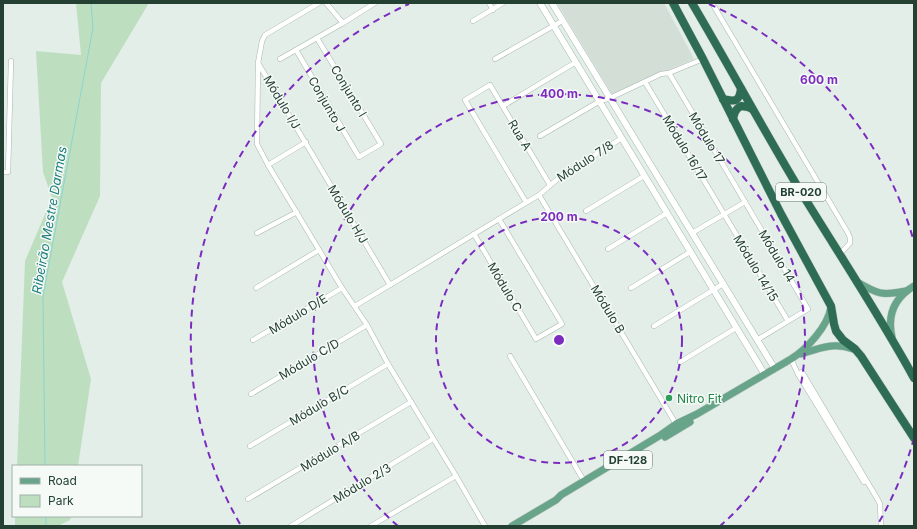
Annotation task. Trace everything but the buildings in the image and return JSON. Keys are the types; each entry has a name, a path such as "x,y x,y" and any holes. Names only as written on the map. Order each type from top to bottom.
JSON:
{"highway":[{"name":"BR-020","path":"673,3 703,58 773,200 831,306 836,331 843,340 861,356 914,438"},
{"name":"BR-020","path":"692,3 804,197 893,339 914,378"},
{"path":"723,100 734,101 738,99 741,89"},
{"path":"733,119 734,113 740,106 752,109"}],"main road":[{"path":"856,281 874,292 882,294 906,291"},
{"path":"893,339 890,325 892,310 897,301 906,291 914,286"},
{"name":"DF-128","path":"799,354 816,335 827,319 831,306"},
{"name":"DF-128","path":"512,526 616,467 658,439 676,424 697,414 799,354 832,345 844,346 855,350"},
{"name":"DF-128","path":"556,500 561,495 584,481 658,439 672,433 692,420 697,414"},
{"path":"672,433 676,424 688,423"},
{"path":"607,468 616,467"}],"street":[{"path":"319,3 265,35 262,41 258,62 257,144 268,165 342,288 367,325 388,364 485,526"},
{"path":"326,3 343,23"},
{"path":"280,59 375,3"},
{"path":"489,3 492,10"},
{"path":"473,21 503,3"},
{"path":"540,3 764,375"},
{"path":"552,3 775,369"},
{"path":"714,4 848,233 850,243 840,254"},
{"path":"494,59 562,20"},
{"name":"Conjunto I","path":"317,38 381,144 359,157"},
{"name":"Conjunto J","path":"296,50 359,157"},
{"path":"540,136 600,102 661,74 669,73 703,58"},
{"path":"5,172 12,61"},
{"name":"Módulo I/J","path":"258,62 306,142"},
{"path":"503,106 576,62"},
{"name":"Módulo 17","path":"669,73 745,202"},
{"name":"Módulo 16/17","path":"645,82 724,214"},
{"name":"Rua A","path":"526,202 465,100 490,85 550,185"},
{"name":"Módulo 7/8","path":"355,306 539,195 561,176 622,138"},
{"path":"268,165 306,142"},
{"name":"Módulo H/J","path":"306,142 390,285"},
{"path":"586,211 644,176"},
{"path":"652,188 661,182"},
{"name":"Módulo B","path":"539,195 676,424"},
{"path":"692,233 745,202"},
{"name":"Módulo 14","path":"745,202 808,309 788,321"},
{"path":"257,233 296,212"},
{"path":"608,249 667,213"},
{"name":"Módulo 14/15","path":"724,214 788,321"},
{"name":"Módulo C","path":"474,234 536,339 562,324 499,219"},
{"path":"256,288 319,250"},
{"path":"631,288 690,252"},
{"path":"694,259 704,252"},
{"path":"654,326 723,284"},
{"name":"Módulo D/E","path":"253,340 342,288"},
{"path":"722,305 732,299"},
{"path":"757,340 788,321"},
{"name":"Módulo C/D","path":"251,394 367,325"},
{"path":"680,362 736,328"},
{"path":"741,337 752,331"},
{"path":"510,356 584,481"},
{"path":"791,359 798,374 876,503 878,508 878,526"},
{"name":"Módulo B/C","path":"250,446 388,364"},
{"path":"798,374 802,372 878,500 880,504 881,526"},
{"name":"Módulo A/B","path":"248,499 411,402"},
{"name":"Módulo 2/3","path":"291,526 434,439"},
{"path":"371,526 456,476"}],"shaded area":[{"path":"557,3 664,3 694,59 612,94"}],"green space":[{"path":"76,3 149,3 101,83 100,196 62,282 91,379 78,465 17,465 25,261 52,198 43,172 36,51 81,55"},
{"path":"15,517 71,517 70,520 58,526 15,526"}],"waterway":[{"name":"Ribeirão Mestre Darmas","path":"45,465 43,296 93,28 91,3"},
{"name":"Ribeirão Mestre Darmas","path":"46,517 46,526"}],"place":[{"name":"Nitro Fit","path":"669,398"}]}
